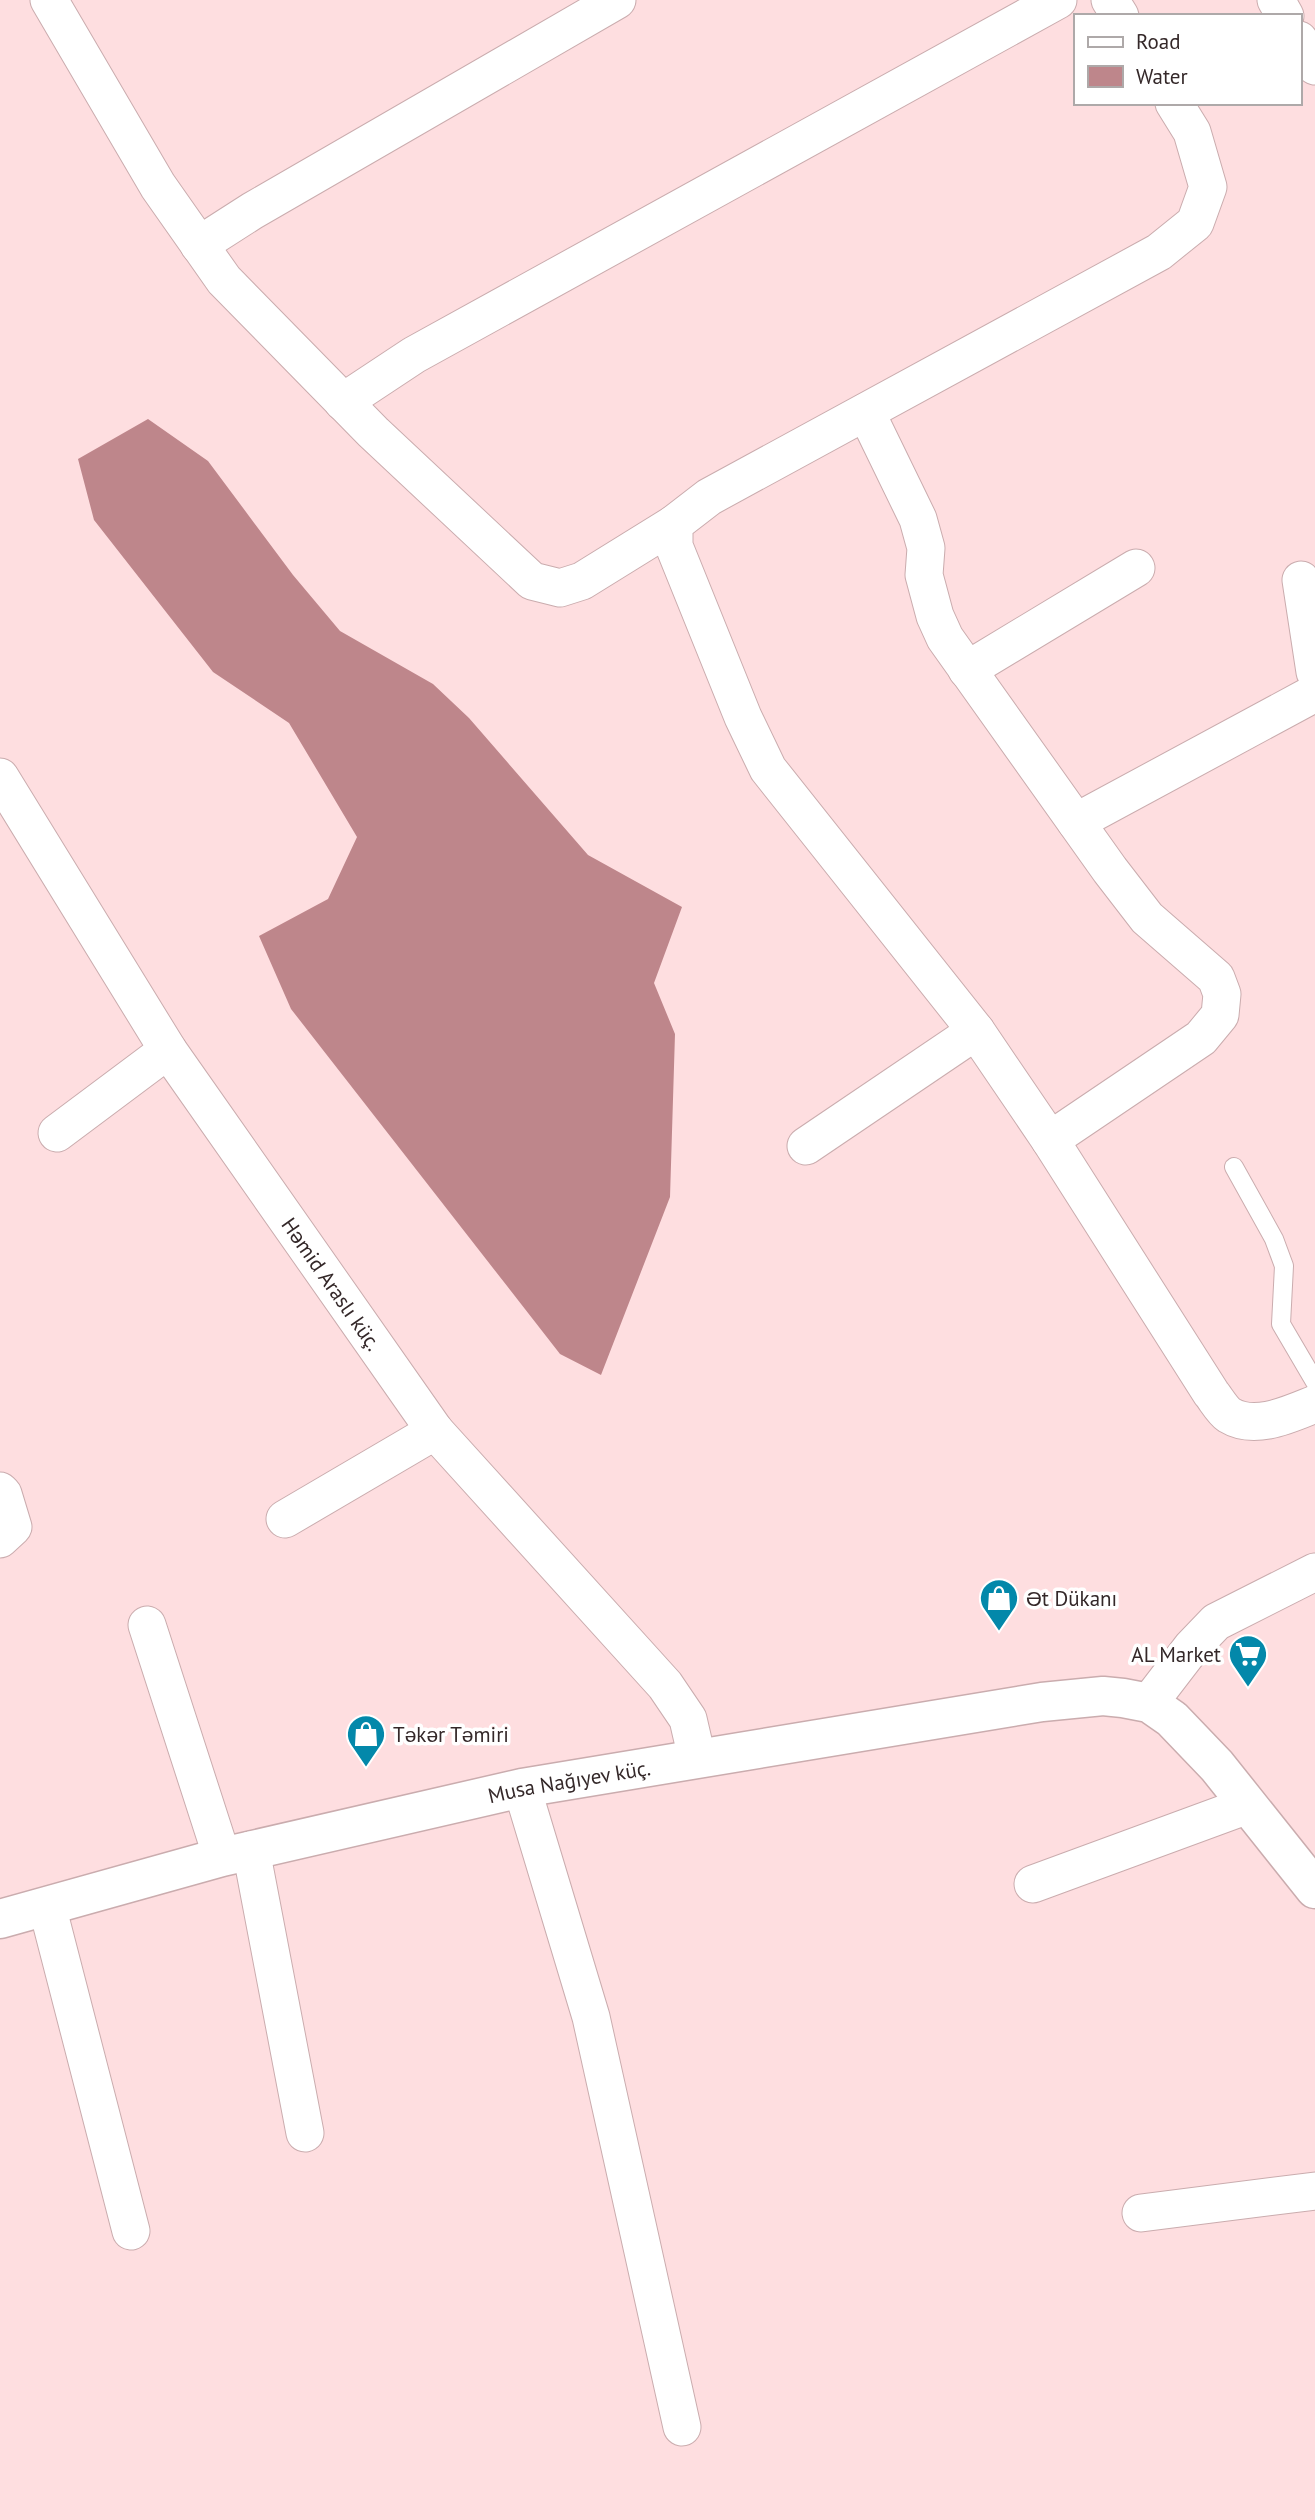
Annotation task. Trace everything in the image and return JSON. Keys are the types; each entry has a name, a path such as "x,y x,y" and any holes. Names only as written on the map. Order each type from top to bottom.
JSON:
{"street":[{"path":"49,0 158,187 224,280 343,402 532,581 560,588 582,581 674,524 709,497 1159,252 1195,223 1208,187 1192,132 1175,105"},
{"path":"199,245 252,211 617,0"},
{"path":"343,402 414,355 1058,0"},
{"path":"1301,43 1315,66"},
{"path":"866,412 918,519 926,548 924,575 935,616 945,638 1147,918 1216,978 1222,995 1220,1014 1201,1038 1050,1140"},
{"path":"674,524 674,547 743,717 768,769 976,1031 1050,1140 1210,1393 1228,1414 1250,1422 1280,1418 1315,1404"},
{"path":"967,670 1136,568"},
{"path":"1300,580 1315,671"},
{"path":"1076,822 1315,693"},
{"name":"Həmid Araslı küç.","path":"4,792 168,1050 435,1431 665,1685 688,1719 697,1758"},
{"path":"806,1146 976,1031"},
{"path":"57,1133 168,1050"},
{"path":"285,1519 435,1431"},
{"path":"0,1491 13,1527 0,1539"},
{"path":"1315,1572 1216,1622 1192,1647 1149,1703 1172,1719 1195,1741 1315,1889"},
{"path":"147,1625 237,1854 305,2133"},
{"name":"Musa Nağıyev küç.","path":"0,1919 237,1854 522,1788 1042,1702 1103,1696 1149,1703"},
{"path":"522,1788 592,2017 682,2427"},
{"path":"1033,1884 1248,1805"},
{"path":"47,1906 131,2231"},
{"path":"1141,2213 1315,2191"}],"lane":[{"path":"1234,1167 1274,1239 1284,1266 1281,1324 1315,1381"}],"water":[{"path":"148,419 208,461 293,575 340,631 433,684 469,718 588,855 682,907 654,983 675,1034 670,1197 601,1375 560,1354 291,1009 259,936 328,899 357,837 289,723 213,672 94,520 78,459"}],"place":[{"name":"Ət Dükanı","path":"999,1632"},
{"name":"AL Market","path":"1248,1688"},
{"name":"Təkər Təmiri","path":"366,1768"}]}
